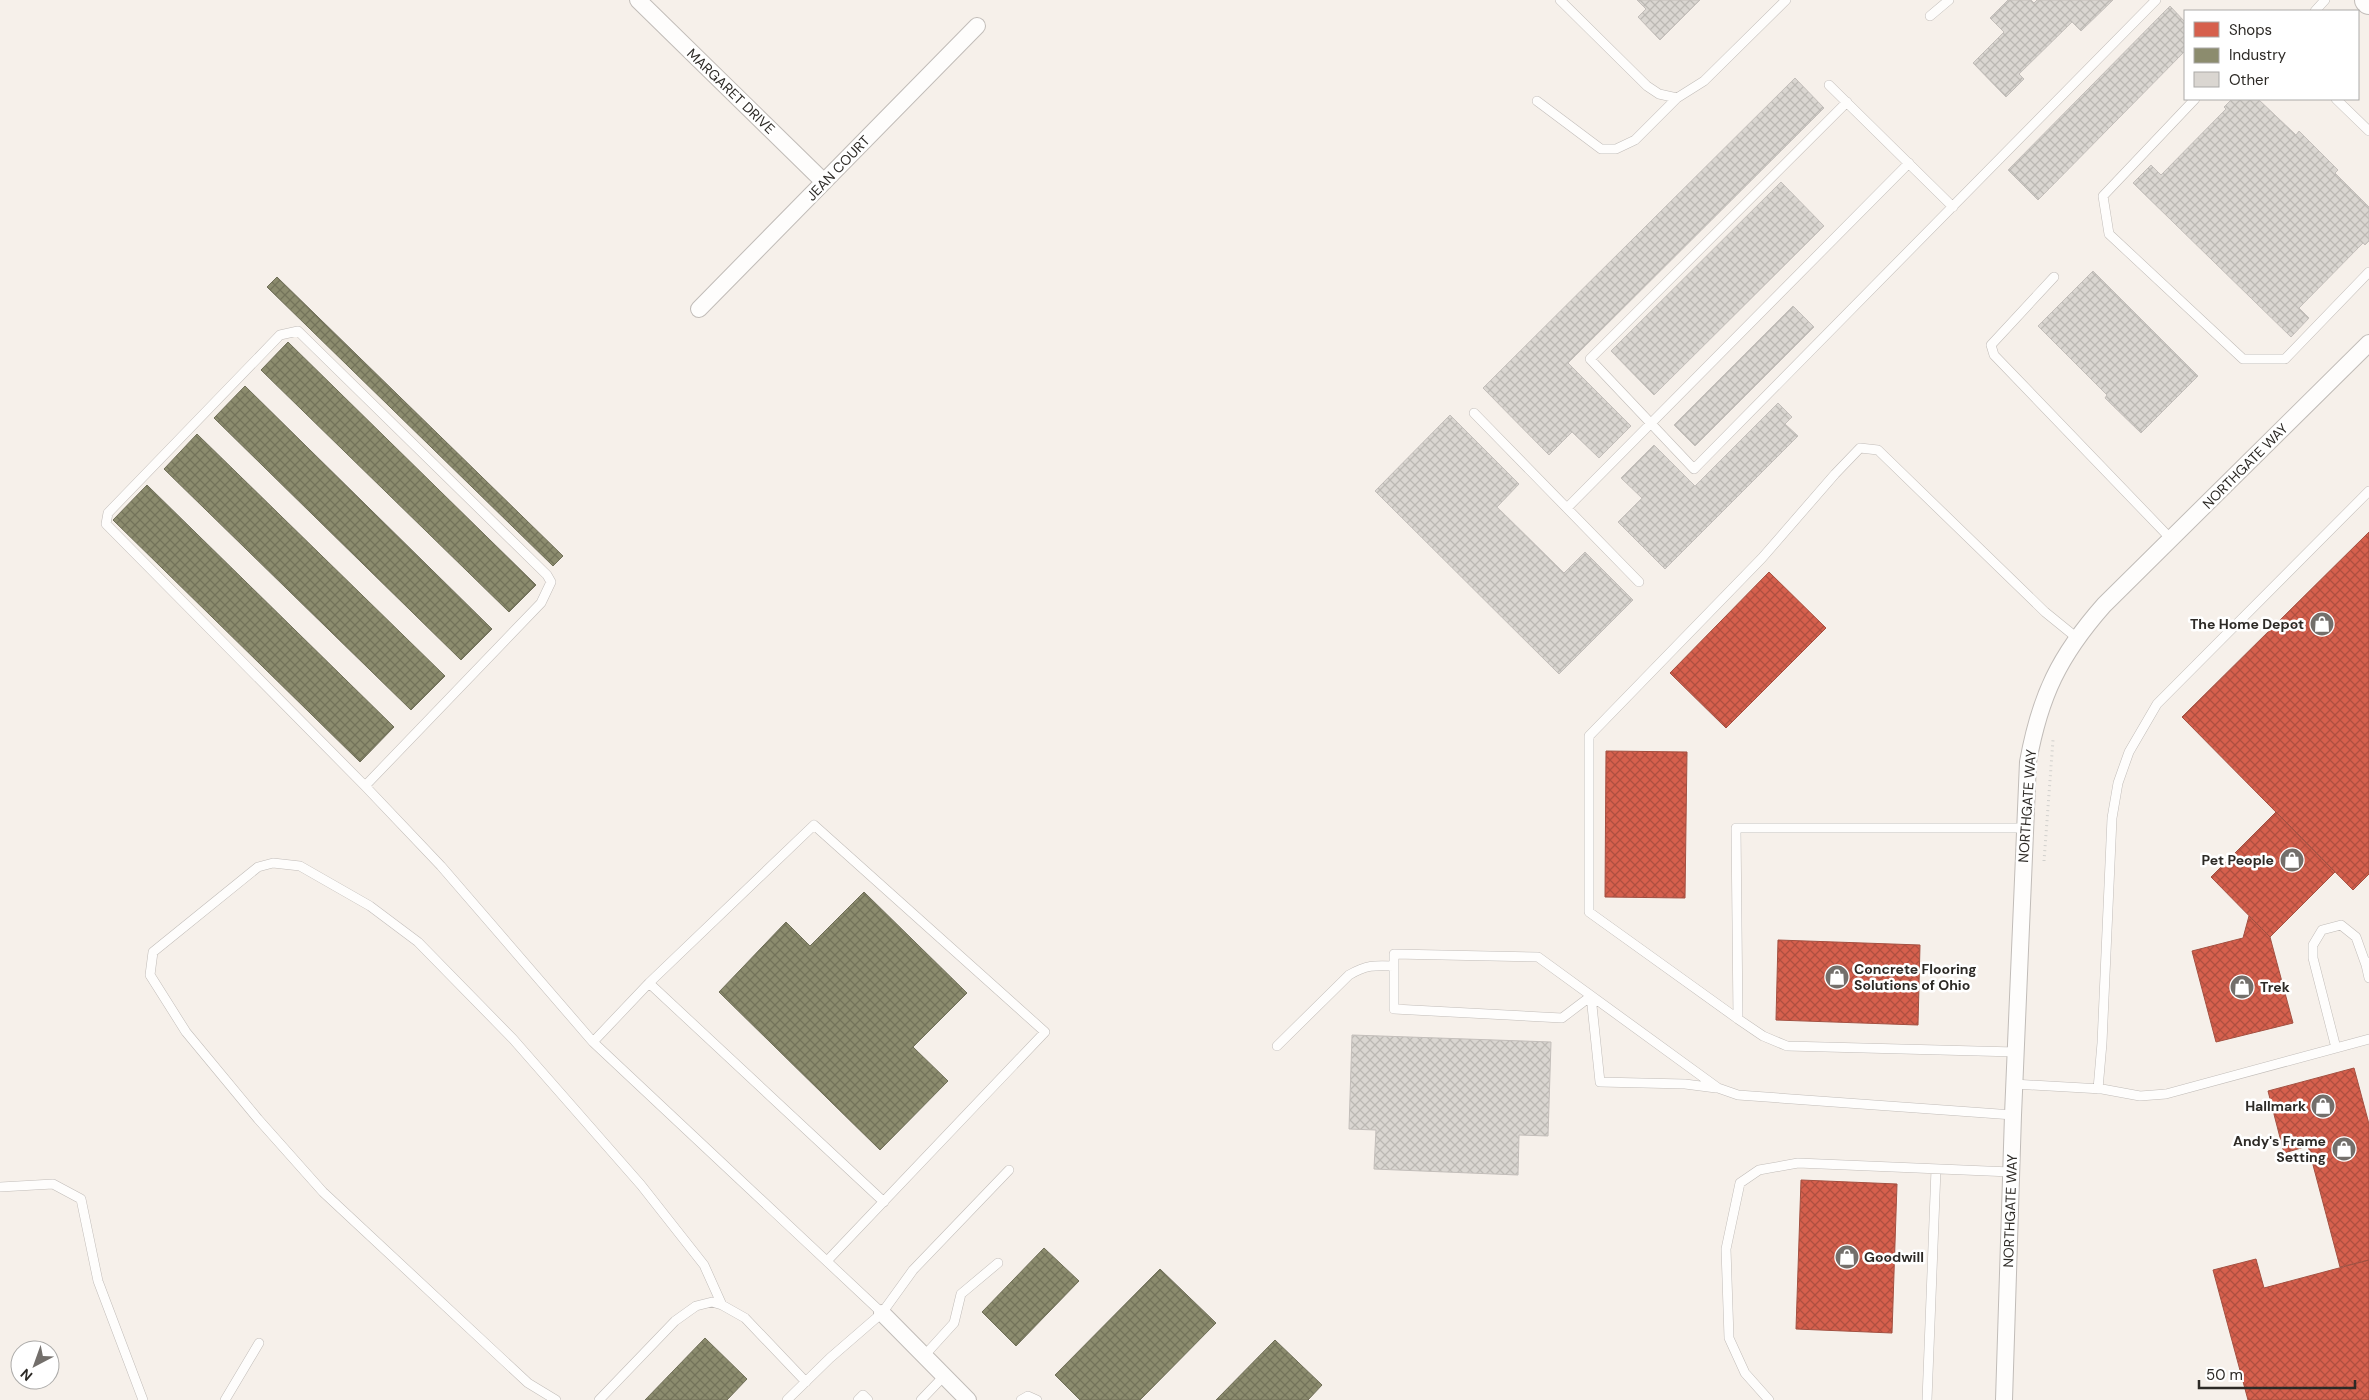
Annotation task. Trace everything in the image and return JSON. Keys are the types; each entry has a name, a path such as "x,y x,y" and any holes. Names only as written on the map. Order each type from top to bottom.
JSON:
{"street":[{"name":"MARGARET DRIVE","path":"638,0 824,182"},
{"name":"JEAN COURT","path":"699,309 977,26"},
{"name":"NORTHGATE WAY","path":"2004,1400 2014,1084 2028,762 2035,725 2046,691 2063,658 2104,605 2369,343"},
{"path":"882,1313 968,1400"}],"lane":[{"path":"1560,0 1647,86 1659,94 1678,98"},
{"path":"1537,101 1601,149 1616,149 1635,140 1678,98 1704,82 1786,0"},
{"path":"1930,16 1949,0"},
{"path":"1848,102 1590,359 1694,469 2156,0"},
{"path":"2316,10 2325,0"},
{"path":"1829,85 1953,207"},
{"path":"2194,100 2104,196 2109,234 2243,359 2285,359 2369,272"},
{"path":"2337,100 2369,131"},
{"path":"1567,508 1909,163"},
{"path":"2054,277 1991,345 1994,355 2171,539"},
{"path":"365,786 542,603 551,582 547,575 298,331 288,332 280,335 108,513 106,524 365,786 447,873 593,1042 882,1313"},
{"path":"1474,413 1638,582"},
{"path":"2016,1052 1788,1046 1763,1036 1589,912 1589,736 1762,558 1834,474 1860,448 1878,450 2045,612 2077,638"},
{"path":"2098,1089 2102,1043 2112,818 2118,783 2129,752 2157,704 2369,491"},
{"path":"593,1042 648,984 814,825 1045,1032 827,1261"},
{"path":"1738,1019 1736,828 2025,828"},
{"path":"556,1400 528,1383 323,1192 258,1119 186,1032 150,975 153,952 258,867 273,863 300,866 370,906 418,942 513,1039 641,1185 704,1265 722,1304"},
{"path":"2336,1048 2313,958 2313,945 2322,930 2341,925 2356,937 2368,964 2369,978"},
{"path":"1591,996 1562,1018 1394,1009 1394,954 1538,957 1718,1088"},
{"path":"1277,1046 1348,975 1363,967 1373,965 1394,966"},
{"path":"648,984 884,1202"},
{"path":"1591,996 1600,1082 1685,1084 1718,1088 1738,1095 2013,1115"},
{"path":"2014,1084 2098,1089 2140,1096 2166,1094 2369,1039"},
{"path":"1769,1400 1744,1373 1729,1338 1726,1249 1740,1183 1759,1170 1798,1163 2011,1172"},
{"path":"1927,1400 1936,1169"},
{"path":"787,1400 882,1313 913,1270 1010,1170"},
{"path":"0,1187 53,1184 81,1199 98,1281 143,1400"},
{"path":"924,1356 954,1323 961,1294 998,1263"},
{"path":"599,1400 675,1321 696,1306 712,1302 722,1304 745,1318 806,1382"},
{"path":"225,1400 259,1343"},
{"path":"921,1400 944,1376"},
{"path":"858,1400 863,1395 868,1400"},
{"path":"1021,1400 1028,1396 1037,1400"}],"building: Shops":[{"name":"The Home Depot","path":"2369,532 2369,874 2353,890 2182,717"},
{"path":"1769,572 1826,628 1726,728 1670,673"},
{"path":"1606,751 1687,752 1685,898 1605,897"},
{"path":"2276,812 2335,872 2270,937 2211,877"},
{"name":"Trek","path":"2249,916 2270,937 2293,1023 2216,1042 2192,951 2243,938"},
{"path":"1778,940 1920,945 1918,1025 1776,1020"},
{"path":"2354,1068 2369,1124 2369,1260 2340,1267 2308,1146 2284,1153 2268,1091"},
{"name":"Goodwill","path":"1801,1180 1897,1184 1892,1333 1796,1329"},
{"path":"2256,1259 2264,1288 2369,1260 2369,1400 2248,1400 2213,1270"}],"building: Industry":[{"path":"277,277 563,556 553,566 267,287"},
{"path":"288,342 536,585 509,612 261,370"},
{"path":"245,386 492,629 461,660 214,418"},
{"path":"197,434 445,676 411,710 164,469"},
{"path":"147,485 394,727 360,762 113,520"},
{"path":"864,892 967,993 913,1047 948,1081 880,1150 719,992 786,922 810,946"},
{"path":"1044,1248 1079,1281 1016,1346 982,1312"},
{"path":"1160,1269 1216,1323 1140,1400 1080,1400 1055,1375"},
{"path":"705,1338 747,1379 727,1400 645,1400"},
{"path":"1275,1340 1322,1385 1308,1400 1216,1400"}],"building: Other":[{"path":"1637,0 1700,0 1660,40 1638,17 1646,9"},
{"path":"2008,0 2031,0 2034,3 2037,0 2113,0 2081,31 2072,22 2019,74 2024,79 2006,97 1973,63 2004,32 1990,18"},
{"path":"2170,6 2184,21 2184,52 2038,200 2008,170"},
{"path":"1795,78 1824,108 1568,363 1631,426 1599,458 1572,432 1549,455 1483,388"},
{"path":"2231,100 2259,100 2296,135 2299,131 2338,170 2335,173 2369,207 2369,241 2365,245 2363,243 2299,308 2309,318 2291,337 2133,183 2151,165 2161,175 2226,109 2224,107"},
{"path":"1781,182 1824,226 1654,395 1611,351"},
{"path":"2093,271 2198,376 2141,433 2105,398 2107,395 2038,326"},
{"path":"1793,306 1814,327 1695,446 1674,425"},
{"path":"1778,403 1792,417 1785,424 1798,436 1665,569 1618,522 1642,498 1621,478 1654,445 1695,486"},
{"path":"1450,415 1519,484 1497,507 1564,573 1585,552 1633,600 1559,674 1375,491"},
{"path":"1352,1035 1551,1042 1548,1136 1519,1135 1518,1175 1374,1169 1376,1130 1349,1129"}],"place":[{"name":"The Home Depot","path":"2322,624"},
{"name":"Pet People","path":"2292,860"},
{"name":"Concrete Flooring Solutions of Ohio","path":"1837,977"},
{"name":"Trek","path":"2242,987"},
{"name":"Hallmark","path":"2323,1106"},
{"name":"Andy's Frame Setting","path":"2344,1149"},
{"name":"Goodwill","path":"1847,1257"}]}
